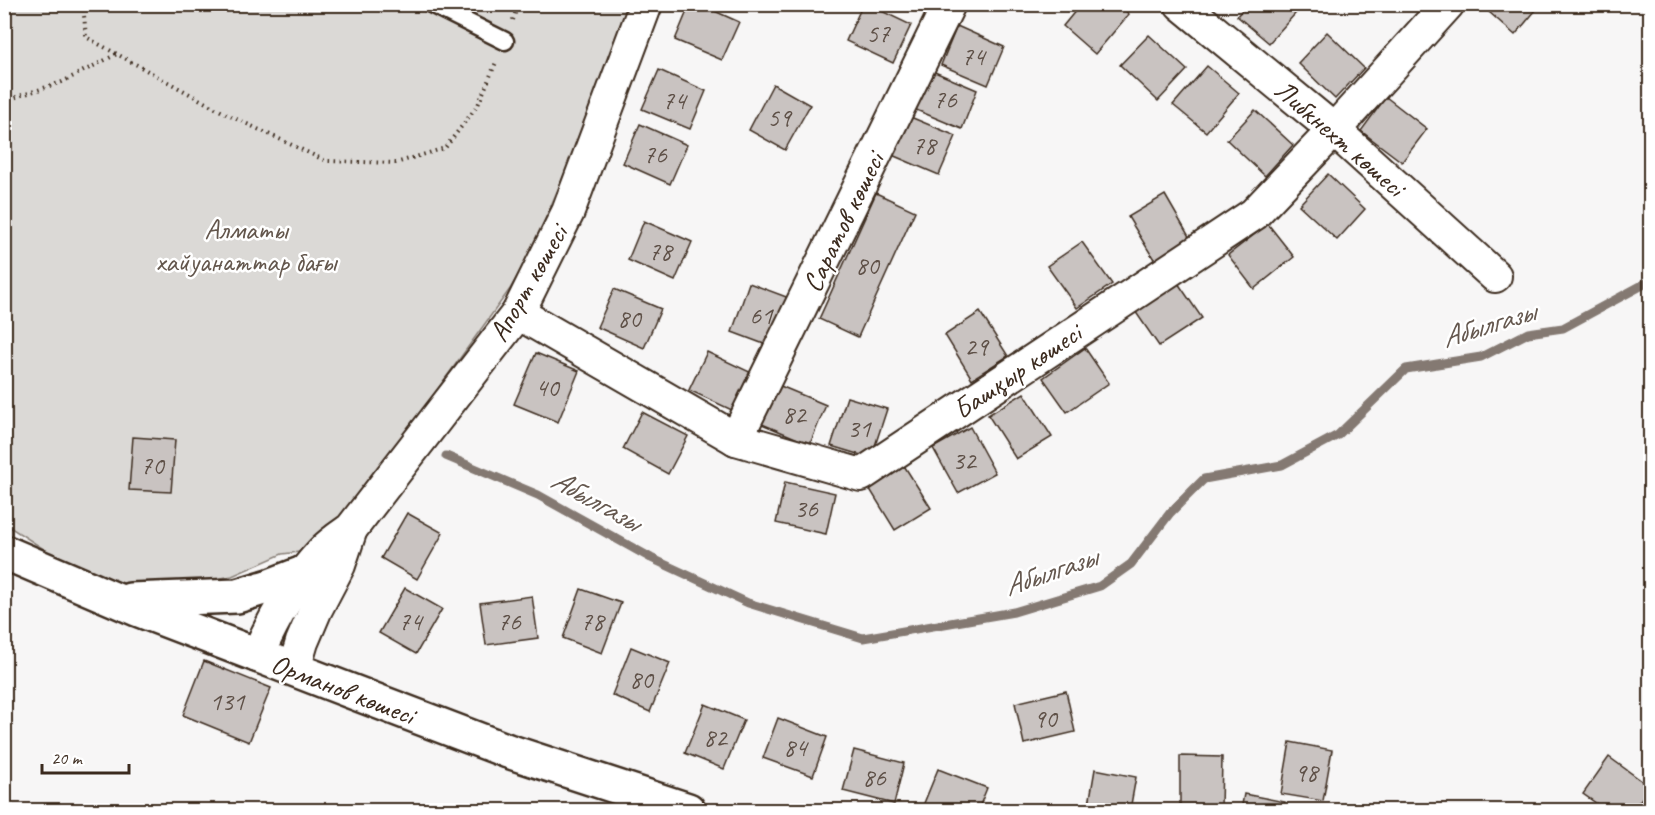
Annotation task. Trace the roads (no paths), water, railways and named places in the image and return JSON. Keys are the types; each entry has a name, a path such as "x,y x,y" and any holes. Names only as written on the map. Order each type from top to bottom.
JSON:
{"street":[{"name":"Апорт көшесі","path":"257,656 269,628 306,572 322,552 351,529 518,313 568,212 646,4"},
{"name":"Саратов көшесі","path":"736,439 949,4"},
{"name":"Либкнехт көшесі","path":"1181,4 1334,129 1495,276"},
{"name":"Башқыр көшесі","path":"518,313 736,439 861,475 1254,214 1448,4"},
{"name":"Апорт көшесі","path":"294,669 305,634 339,565 351,529"},
{"name":"Орманов көшесі","path":"4,552 257,656 508,751 688,810"},
{"path":"117,600 237,596 306,572"}],"lane":[{"path":"431,4 505,41"}],"waterway":[{"name":"Абылгазы","path":"446,456 538,495 651,558 748,603 863,638 1014,612 1100,586 1131,564 1170,513 1204,479 1282,465 1338,435 1406,369 1481,357 1528,333 1563,328 1650,281"}],"park label":[{"name":"Алматы хайуанаттар бағы","path":"246,245"}]}
